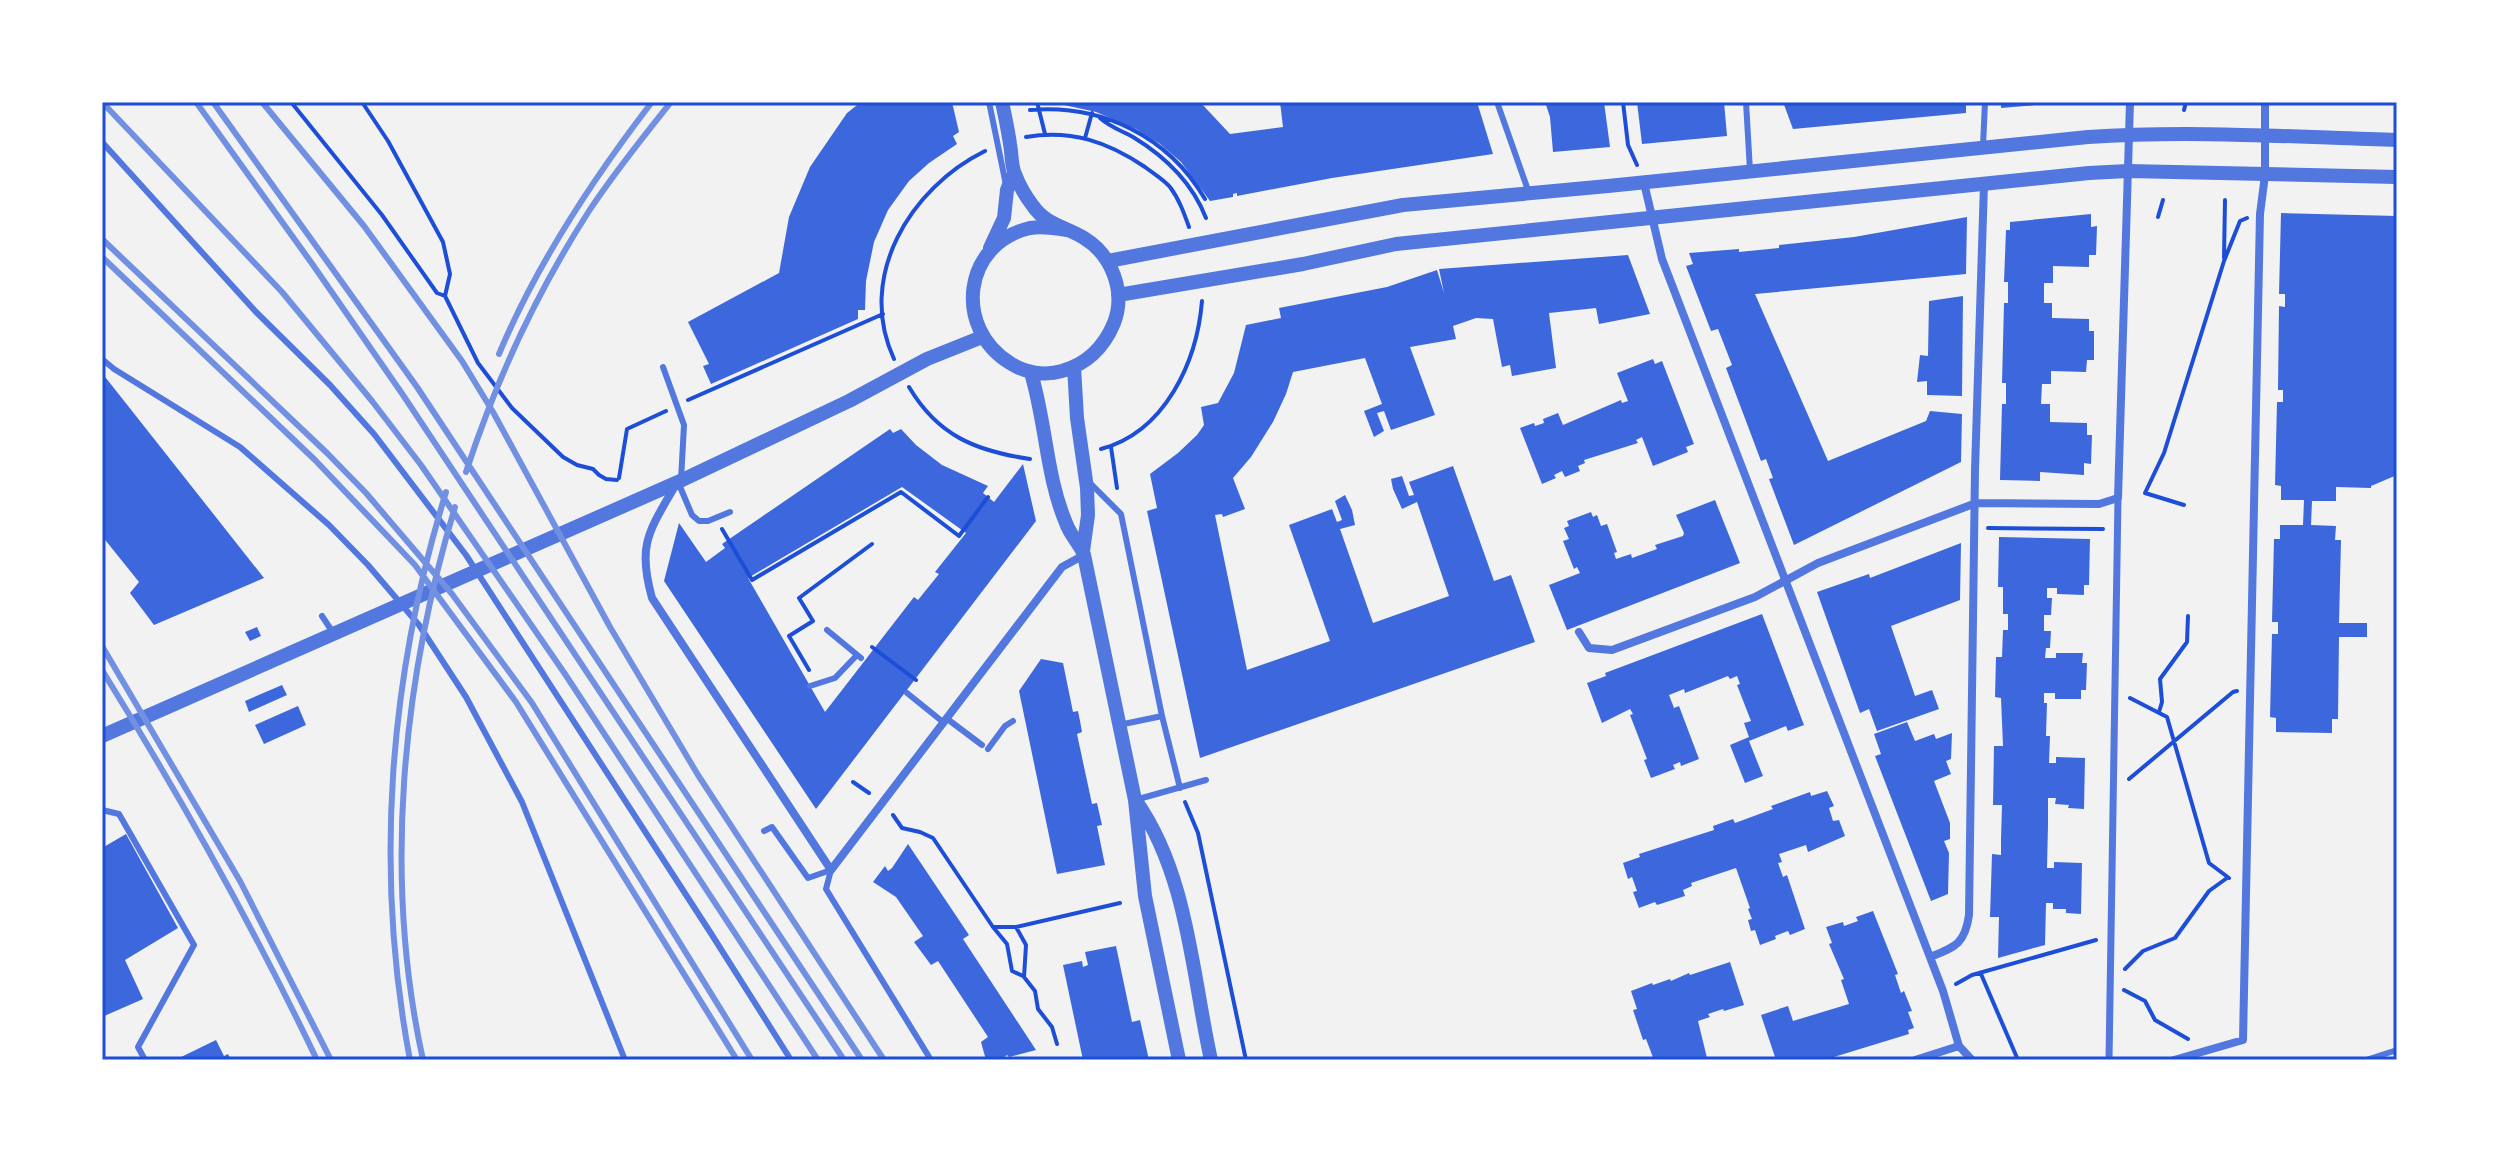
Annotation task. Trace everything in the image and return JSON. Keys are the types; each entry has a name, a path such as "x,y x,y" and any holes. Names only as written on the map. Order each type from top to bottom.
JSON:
{"street":[{"path":"1002,102 1014,173 1034,208 1044,219 1085,239 1108,261 1118,295 1116,316 1108,337 1093,355 1074,367 1057,372 1031,373 996,355 982,337 973,314 973,289 1004,218 1007,190 1014,173"},
{"path":"2109,1060 2117,530 2130,102"},
{"path":"2174,1060 2243,1040 2265,102"},
{"path":"1108,261 1403,205 2129,134 2397,140"},
{"path":"1118,295 1303,264 1396,244 1984,184 2128,171 2397,177"},
{"path":"1644,183 1662,259 1943,991 1959,1046 1972,1060"},
{"path":"1930,957 1954,948 1967,933 1969,915 1984,184"},
{"path":"988,254 1017,232 1047,227 1067,230"},
{"path":"102,736 679,481 849,401 927,359 982,337"},
{"path":"1074,367 1088,515 1083,553 1135,800 1145,896 1179,1060"},
{"path":"1031,373 1066,525 1083,553"},
{"path":"679,481 652,525 645,545 645,573 652,598 831,870 1062,567 1083,553"},
{"path":"1579,632 1589,648 1612,650 1755,597 1818,563 1976,503 2099,504 2118,498"},
{"path":"1135,800 1149,820 1177,890 1211,1060"},
{"path":"1915,1060 1931,1058 1959,1046"}],"lane":[{"path":"989,102 1007,190"},
{"path":"1497,102 1529,193"},
{"path":"1746,102 1750,171"},
{"path":"1983,149 1985,102"},
{"path":"102,142 256,312 365,424 466,555 791,1060"},
{"path":"102,359 240,447 329,525 419,625 466,697 522,802 625,1060"},
{"path":"663,367 684,425 679,481 692,515 699,521 708,521 730,512"},
{"path":"1086,478 1121,514 1162,716 1180,788"},
{"path":"322,616 334,634"},
{"path":"813,685 835,678 859,656 827,630"},
{"path":"907,693 985,747 1013,721"},
{"path":"1119,725 1162,716"},
{"path":"1135,800 1206,780"},
{"path":"102,810 119,814 194,945 138,1047 145,1060"},
{"path":"764,831 772,827 808,878 831,870"},
{"path":"831,870 826,889 931,1060"},
{"path":"2366,1060 2397,1050"}],"path":[{"path":"291,102 382,215 437,293 445,296"},
{"path":"362,102 388,141 443,242 450,274 445,296 478,363 512,408 563,457 593,469 606,479 618,479 627,429 883,314"},
{"path":"1037,102 1045,134"},
{"path":"1623,102 1628,145 1644,183"},
{"path":"2184,110 2186,102"},
{"path":"1030,110 1069,109 1095,114 1133,129 1177,161 1205,199"},
{"path":"1085,138 1095,114"},
{"path":"1095,114 1108,125 1148,146 1179,172 1200,202 1206,218"},
{"path":"1025,137 1045,134 1085,138 1126,155 1172,189 1195,244"},
{"path":"895,360 888,345 883,290 890,253 897,236 909,216 946,175 972,157 998,145"},
{"path":"2158,217 2163,200"},
{"path":"2224,261 2225,200"},
{"path":"2184,505 2145,493 2164,453 2224,261 2240,221 2252,215"},
{"path":"1121,514 1111,447 1142,427 1178,387 1195,340 1200,315 1201,282"},
{"path":"908,385 922,409 952,435 976,447 1037,459"},
{"path":"728,540 752,580 901,492 959,536 988,497"},
{"path":"1975,526 2117,530"},
{"path":"813,685 789,636 813,621 799,598 872,544"},
{"path":"2159,712 2162,702 2160,679 2187,642 2188,616"},
{"path":"863,639 923,685"},
{"path":"2114,690 2167,717 2209,863 2227,878 2236,879"},
{"path":"2112,793 2233,692 2240,691"},
{"path":"853,782 882,803 902,828 933,838 1007,944 1012,971 1024,977 1035,991 1038,1009 1052,1027 1057,1044"},
{"path":"1180,788 1198,833 1246,1060"},
{"path":"2207,1050 2155,1020 2145,1001 2110,985 2143,951 2175,938 2209,891 2227,878"},
{"path":"993,927 1016,927 1120,903"},
{"path":"1016,927 1026,945 1024,977"},
{"path":"1943,991 1972,975 2110,936"},
{"path":"1981,973 2018,1060"}],"building":[{"path":"861,102 952,102 959,132 953,136 957,144 909,181 888,210 874,242 866,281 865,310 858,310 858,319 711,384 703,366 709,364 688,322 779,273 789,217 810,167 847,113"},
{"path":"1045,102 1200,102 1230,134 1283,127 1280,102 1477,102 1493,154 1237,196 1237,193 1233,197 1210,201 1181,162 1136,129 1096,112 1064,105 1045,105"},
{"path":"1545,102 1604,102 1610,147 1553,152 1550,117"},
{"path":"1637,102 1724,102 1727,136 1642,144"},
{"path":"1783,102 1966,102 1966,113 1793,129"},
{"path":"2001,102 2046,102 2047,104 2001,108"},
{"path":"2281,213 2397,216 2397,475 2371,488 2336,487 2336,501 2312,501 2311,525 2336,526 2335,540 2341,540 2339,623 2367,623 2367,637 2339,637 2338,719 2332,719 2332,733 2276,732 2276,718 2270,717 2272,634 2278,634 2278,622 2272,622 2274,539 2280,539 2280,525 2303,525 2304,500 2281,500 2281,486 2275,485 2277,402 2283,402 2283,390 2278,390 2279,306 2285,307 2285,294 2279,294"},
{"path":"2091,214 2091,227 2097,226 2096,255 2089,255 2089,267 2053,266 2053,283 2044,283 2044,303 2052,303 2052,318 2089,319 2089,331 2094,331 2094,360 2087,360 2086,372 2051,371 2051,384 2042,384 2041,404 2050,404 2050,422 2087,423 2087,435 2092,435 2091,464 2084,463 2084,475 2040,472 2040,481 2000,480 2002,404 2006,404 2006,383 2002,383 2004,303 2008,303 2008,282 2004,282 2006,230 2010,230 2010,222"},
{"path":"1967,217 1966,274 1755,294 1828,461 1926,421 1930,411 1962,414 1961,462 1794,545 1769,479 1773,478 1766,459 1761,461 1726,368 1732,365 1718,329 1711,331 1686,266 1693,264 1689,253 1779,248 1779,245 1854,237"},
{"path":"1628,255 1650,314 1599,324 1596,308 1549,313 1556,368 1512,376 1510,365 1502,367 1493,319 1476,318 1453,326 1456,339 1410,347 1435,415 1391,430 1384,411 1377,413 1384,431 1374,437 1364,411 1382,404 1365,358 1293,372 1273,422 1251,457 1233,478 1245,509 1223,517 1222,514 1215,515 1247,670 1330,641 1289,525 1332,509 1337,522 1342,520 1335,501 1345,495 1355,525 1340,529 1373,623 1449,596 1417,502 1402,509 1391,479 1402,476 1409,496 1414,495 1409,482 1453,466 1494,581 1511,575 1535,642 1200,758 1147,511 1157,508 1150,474 1178,453 1204,425 1201,407 1218,403 1234,373 1246,325 1281,318 1279,308 1387,287 1437,270 1444,293 1439,269"},
{"path":"1963,296 1962,396 1927,395 1927,381 1917,382 1920,355 1928,356 1929,301"},
{"path":"1653,359 1655,364 1662,361 1694,444 1686,447 1688,452 1653,466 1642,437 1636,440 1638,443 1584,460 1585,463 1578,466 1580,471 1565,477 1562,471 1554,475 1556,478 1542,484 1520,428 1544,423 1543,419 1558,413 1563,425 1621,400 1622,403 1628,401 1617,373"},
{"path":"102,373 264,578 154,625 130,593 139,582 102,536"},
{"path":"890,429 893,433 901,429 942,465 988,486 983,493 994,502 1023,464 1036,521 816,809 664,581 679,523 706,562 725,548 722,544","holes":["902,487 966,533 935,572 939,574 918,600 914,597 825,712 748,578"]},
{"path":"1715,500 1740,563 1567,630 1549,585 1580,573 1577,567 1574,569 1563,541 1569,539 1564,528 1569,526 1567,521 1591,512 1593,517 1597,515 1601,526 1607,524 1617,552 1614,553 1616,559 1631,554 1632,558 1657,549 1655,545 1683,536 1676,515"},
{"path":"1999,537 2090,539 2089,585 2084,585 2084,595 2057,594 2057,588 2047,588 2047,598 2052,598 2051,615 2044,615 2044,631 2051,631 2050,648 2046,648 2045,658 2056,658 2056,653 2083,653 2082,663 2087,663 2086,690 2081,690 2081,699 2055,699 2055,693 2044,693 2044,703 2047,703 2046,736 2050,736 2049,763 2056,763 2056,757 2085,758 2084,809 2068,808 2069,805 2055,804 2056,798 2048,798 2047,868 2054,868 2054,862 2082,863 2081,914 2053,909 2053,903 2046,903 2045,945 1998,958 1999,917 1990,917 1992,854 2001,855 2002,805 1993,805 1994,746 2003,746 2001,698 1995,697 1996,657 2002,657 2003,630 2008,630 2008,614 2003,614 2003,587 1998,587"},
{"path":"1961,543 1960,600 1891,626 1915,696 1932,690 1939,709 1877,731 1869,709 1860,713 1817,592 1869,574 1870,578"},
{"path":"1762,614 1804,725 1788,731 1786,726 1749,741 1763,776 1745,783 1730,745 1749,737 1744,723 1751,721 1737,685 1740,684 1737,676 1730,679 1728,676 1685,693 1684,689 1669,695 1674,708 1679,706 1699,759 1681,766 1680,762 1673,765 1675,769 1651,778 1630,709 1602,723 1587,683 1606,676 1605,673"},
{"path":"257,627 261,636 250,641 245,632"},
{"path":"1041,659 1063,663 1073,712 1078,711 1082,732 1077,734 1092,804 1097,803 1102,825 1097,826 1105,865 1057,874 1019,691"},
{"path":"282,685 287,695 249,712 245,701"},
{"path":"298,706 306,725 264,744 255,725"},
{"path":"1907,722 1915,741 1934,734 1936,739 1952,733 1951,759 1946,761 1951,774 1934,781 1950,823 1950,839 1944,841 1949,853 1948,894 1931,901 1875,756 1881,754 1874,734"},
{"path":"1827,791 1834,806 1829,808 1833,821 1839,820 1845,836 1808,852 1806,845 1779,854 1782,862 1778,863 1783,877 1787,875 1805,929 1790,935 1788,931 1760,945 1755,930 1751,931 1748,920 1752,919 1750,908 1736,868 1691,883 1692,886 1683,890 1685,896 1639,908 1633,892 1637,891 1632,877 1628,879 1623,863 1640,857 1639,854 1714,830 1713,826 1733,819 1735,823 1810,792 1811,796"},
{"path":"126,834 178,928 125,960 143,999 102,1017 102,848"},
{"path":"908,844 969,935 963,939 1036,1050 1007,1055 1004,1060 986,1060 981,1042 988,1037 938,961 931,965 914,942 923,936 896,897 873,882 885,866 888,871 892,868"},
{"path":"1873,911 1898,974 1895,975 1901,993 1904,991 1912,1011 1908,1012 1914,1028 1908,1030 1909,1034 1824,1060 1776,1060 1761,1015 1788,1006 1793,1021 1849,1004 1826,927 1843,922 1844,926 1858,921 1856,917"},
{"path":"1116,946 1132,1022 1140,1020 1149,1060 1083,1060 1063,965 1082,961 1083,967 1088,965 1085,952"},
{"path":"1730,962 1744,1005 1708,1014 1710,1017 1698,1021 1707,1058 1711,1060 1654,1060 1633,1010 1637,1009 1631,991"},
{"path":"216,1040 224,1056 228,1054 231,1060 175,1060"}],"railway":[{"path":"102,102 282,292 421,465 565,674 818,1060"},
{"path":"196,102 403,395 844,1060"},
{"path":"213,102 417,387 862,1060"},
{"path":"262,102 364,226 462,361 610,627 698,775 884,1060"},
{"path":"499,354 530,287 567,223 652,102"},
{"path":"466,472 504,370 552,273 599,197 671,102"},
{"path":"102,239 327,453 366,493 452,594 532,703 752,1060"},
{"path":"102,257 315,460 415,565 516,702 737,1060"},
{"path":"410,1060 392,917 393,774 411,632 446,492"},
{"path":"423,1060 411,991 404,922 404,781 422,642 455,507"},
{"path":"102,646 240,881 331,1060"},
{"path":"102,670 215,862 317,1060"}]}
